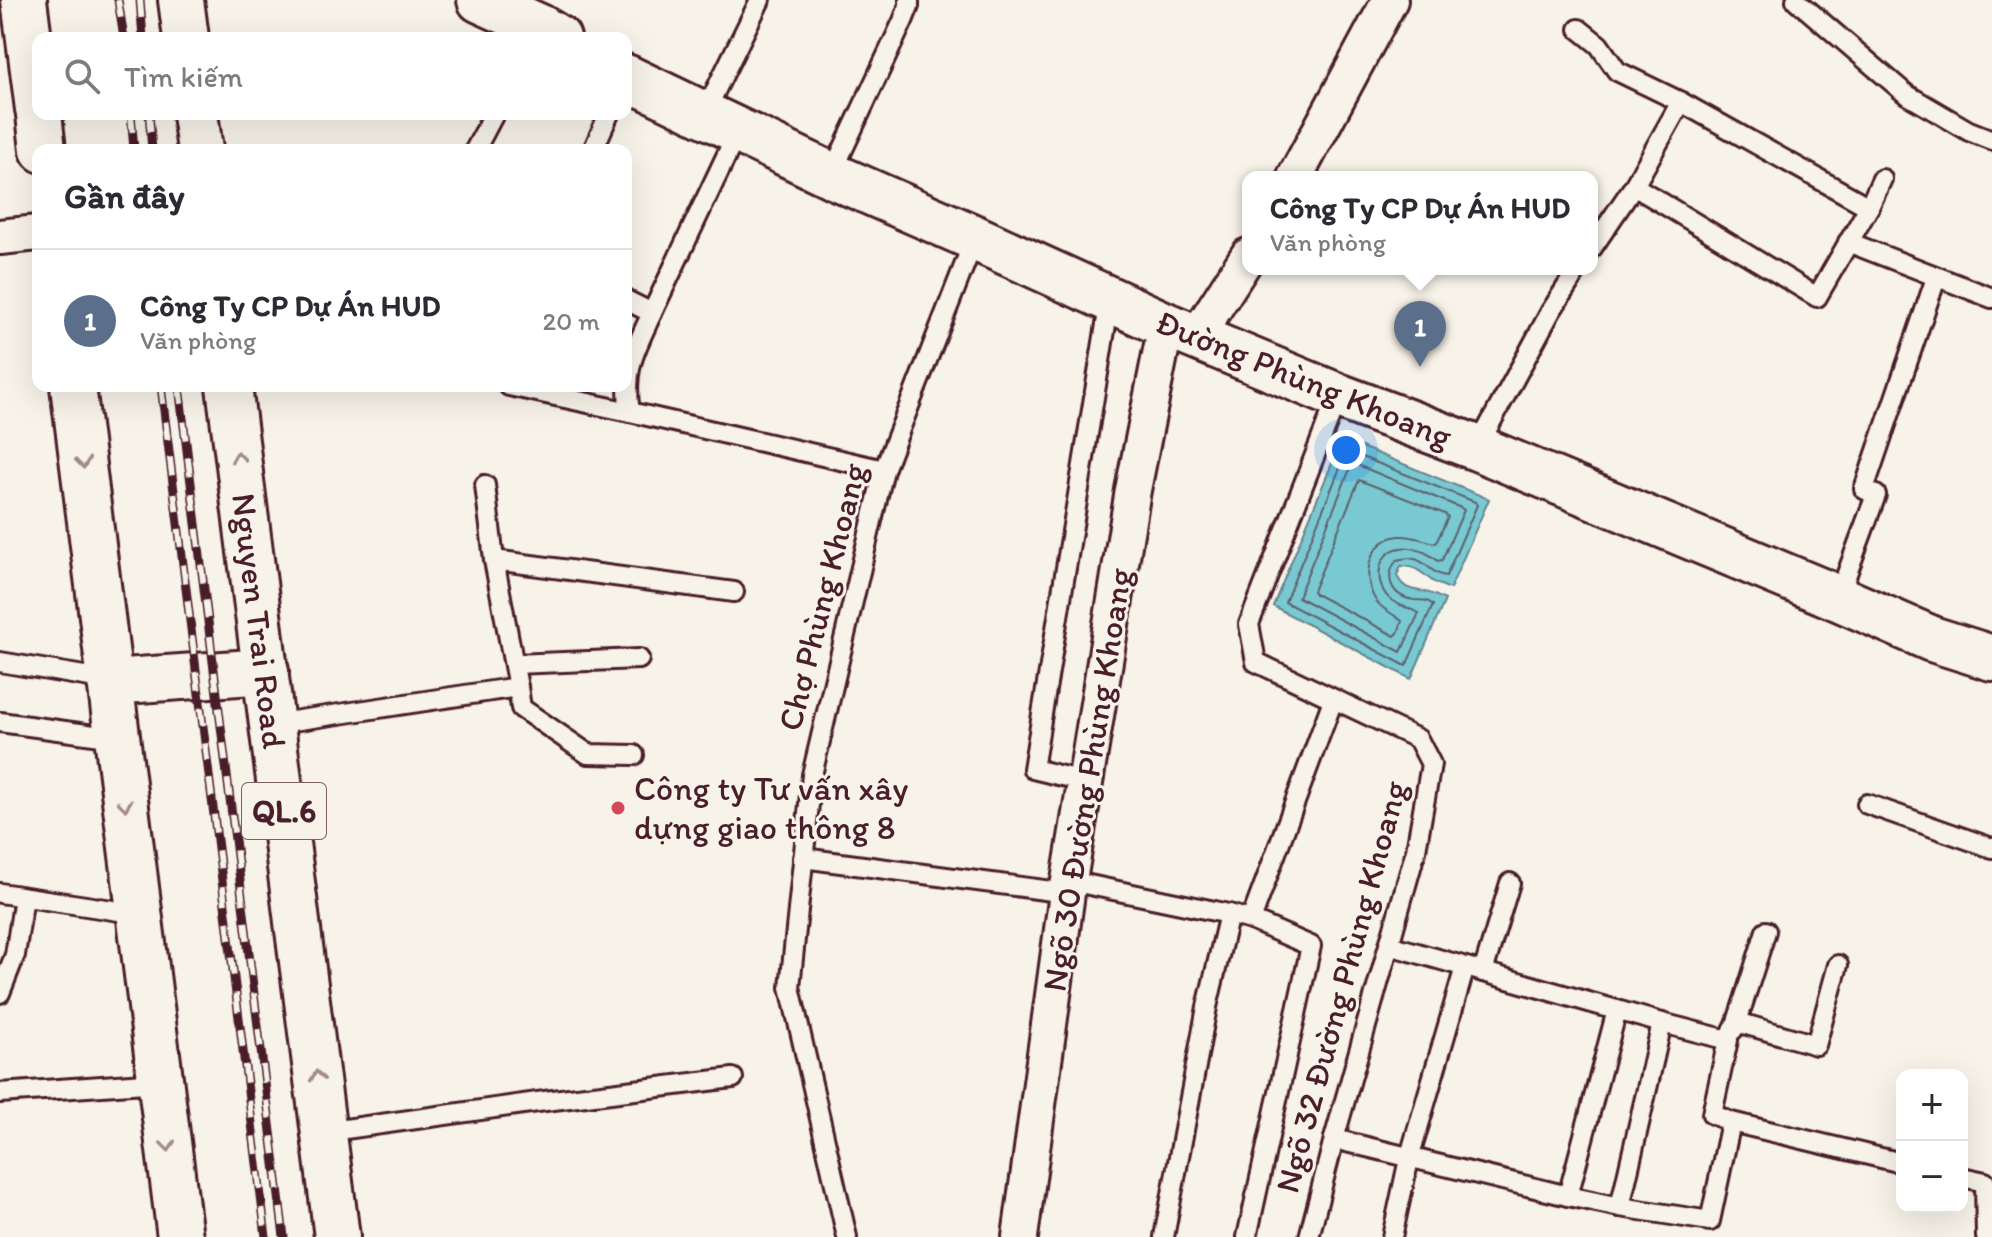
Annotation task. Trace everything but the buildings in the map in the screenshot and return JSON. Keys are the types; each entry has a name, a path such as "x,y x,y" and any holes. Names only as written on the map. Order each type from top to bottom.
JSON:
{"main road":[{"path":"24,0 32,63"},
{"path":"181,0 185,32"},
{"name":"Đường Phùng Khoang","path":"632,80 831,175 1181,331 1338,396 1477,448 1932,639 1992,658"},
{"path":"39,120 42,144"},
{"path":"196,120 199,144"},
{"path":"74,392 180,1237"},
{"name":"Nguyen Trai Road","path":"230,392 337,1237"},
{"path":"110,682 266,671"}],"street":[{"path":"1298,171 1390,0"},
{"path":"0,237 32,234"},
{"path":"1181,331 1242,263"},
{"name":"Ngõ 30 Đường Phùng Khoang","path":"1020,1237 1068,887 1133,490 1181,331"}],"lane":[{"path":"632,358 652,313 721,123 760,0"},
{"path":"831,175 903,21 909,0"},
{"path":"1796,0 1906,94 1969,131 1992,140"},
{"path":"1579,29 1599,45 1617,71 1681,102 1869,207"},
{"path":"1598,239 1634,186 1681,102"},
{"path":"478,144 491,120"},
{"path":"596,144 606,120"},
{"path":"1634,186 1817,297 1882,179"},
{"name":"Chợ Phùng Khoang","path":"847,1237 790,987 812,775 884,470 975,238"},
{"path":"1848,242 1992,298"},
{"path":"1477,448 1551,311 1574,275"},
{"path":"1838,598 1876,495 1864,489 1936,278"},
{"path":"1087,782 1033,769 1110,300"},
{"path":"632,303 652,313"},
{"path":"537,392 884,470"},
{"path":"627,392 630,412"},
{"name":"Ngõ 32 Đường Phùng Khoang","path":"1309,1237 1416,850 1431,764 1418,739 1256,662 1249,624 1338,396"},
{"path":"485,485 494,560 521,708 588,754 634,755"},
{"path":"494,560 734,592"},
{"path":"514,664 639,659"},
{"path":"0,662 110,682"},
{"path":"273,724 518,687"},
{"path":"1251,920 1333,700"},
{"path":"0,722 117,740"},
{"path":"1867,804 1992,848"},
{"path":"803,858 1068,887 1229,914 1251,920 1311,946 1247,1237"},
{"path":"1483,972 1510,883"},
{"path":"0,893 139,914"},
{"path":"0,993 15,955 24,897"},
{"path":"1164,1237 1207,1007 1229,914"},
{"path":"1766,931 1737,1022 1728,1040 1712,1114 1731,1122 1896,1162"},
{"path":"1389,945 1728,1040"},
{"path":"1737,1022 1816,1045 1838,965"},
{"path":"1392,1237 1409,1159 1465,967"},
{"path":"1568,1196 1617,1010"},
{"path":"1620,1207 1662,1023"},
{"path":"324,1132 733,1078"},
{"path":"0,1093 160,1082"},
{"path":"1334,1139 1568,1196 1710,1221 1731,1122"},
{"path":"1968,1178 1985,1182 1986,1237"}],"water":[{"path":"1342,439 1489,499 1450,589 1414,568 1401,566 1397,576 1406,586 1445,600 1411,679 1273,606"}],"railway":[{"path":"118,0 123,32"},
{"path":"140,0 143,32"},
{"path":"132,120 134,144"},
{"path":"150,120 152,144"},
{"path":"162,392 266,1237"},
{"path":"180,392 284,1237"}],"place":[{"name":"Công Ty CP Dự Án HUD","path":"1420,367"},
{"name":"Công ty Tư vấn xây dựng giao thông 8","path":"618,808"}]}
